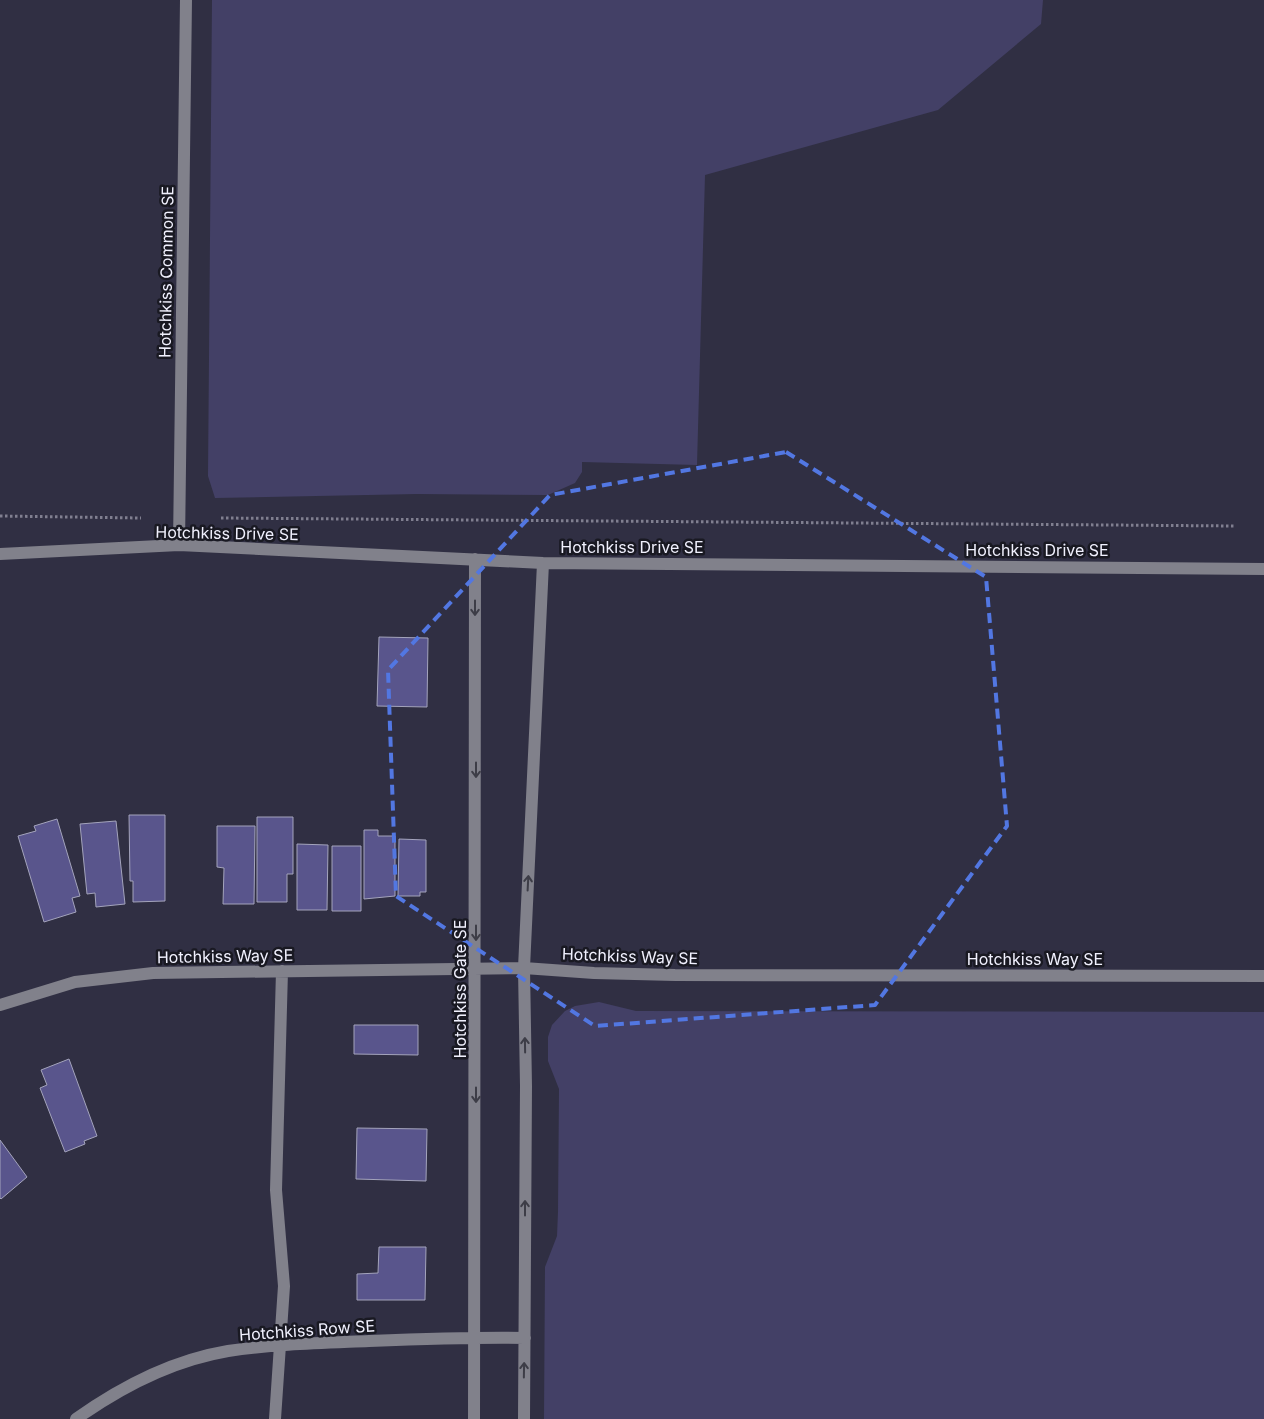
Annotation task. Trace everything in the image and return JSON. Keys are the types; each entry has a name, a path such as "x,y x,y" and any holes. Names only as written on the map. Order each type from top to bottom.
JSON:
{"street":[{"name":"Hotchkiss Common SE","path":"179,545 186,0"},
{"name":"Hotchkiss Drive SE","path":"0,554 179,545 543,563 1264,569"},
{"name":"Hotchkiss Gate SE","path":"474,1419 475,559"},
{"path":"524,1419 524,968 543,563"},
{"name":"Hotchkiss Way SE","path":"0,1005 85,981 153,973 524,968 594,973 675,975 1264,976"},
{"path":"274,1419 284,1286 276,1190 282,971"},
{"name":"Hotchkiss Row SE","path":"76,1419 132,1385 178,1365 227,1352 280,1345 475,1337 525,1338"}],"path":[{"path":"0,516 141,518"},
{"path":"221,518 1235,526"}],"highlighted area":[{"path":"786,452 986,577 1007,826 875,1005 595,1026 396,896 388,670 550,495"}],"shaded area":[{"path":"212,0 1043,0 1041,24 938,110 705,175 697,465 582,462 582,472 575,483 548,495 417,494 215,498 208,476"},
{"path":"599,1002 636,1011 1264,1012 1264,1419 544,1419 545,1267 557,1236 558,1212 559,1089 548,1061 548,1037 552,1025 565,1011 575,1006"}],"building":[{"path":"379,637 428,638 427,707 377,706"},
{"path":"129,815 165,815 165,901 133,902 133,881 130,881"},
{"path":"257,817 293,817 293,874 287,874 287,902 257,902"},
{"path":"57,819 80,896 72,898 76,912 44,922 18,836 36,831 34,826"},
{"path":"116,821 125,904 96,907 95,893 87,894 80,824"},
{"path":"217,826 255,826 254,904 223,904 224,868 217,867"},
{"path":"364,830 378,830 378,836 395,836 395,896 364,899"},
{"path":"399,839 426,840 426,892 420,892 420,896 398,896"},
{"path":"297,844 328,845 327,910 297,910"},
{"path":"332,846 361,846 361,911 332,911"},
{"path":"354,1025 418,1025 418,1055 354,1054"},
{"path":"69,1059 97,1136 84,1141 85,1144 65,1152 40,1088 47,1085 41,1070"},
{"path":"357,1128 427,1129 426,1181 356,1179"},
{"path":"0,1140 27,1177 1,1199 0,1198"},
{"path":"379,1247 426,1247 425,1300 357,1300 357,1274 378,1273"}]}
